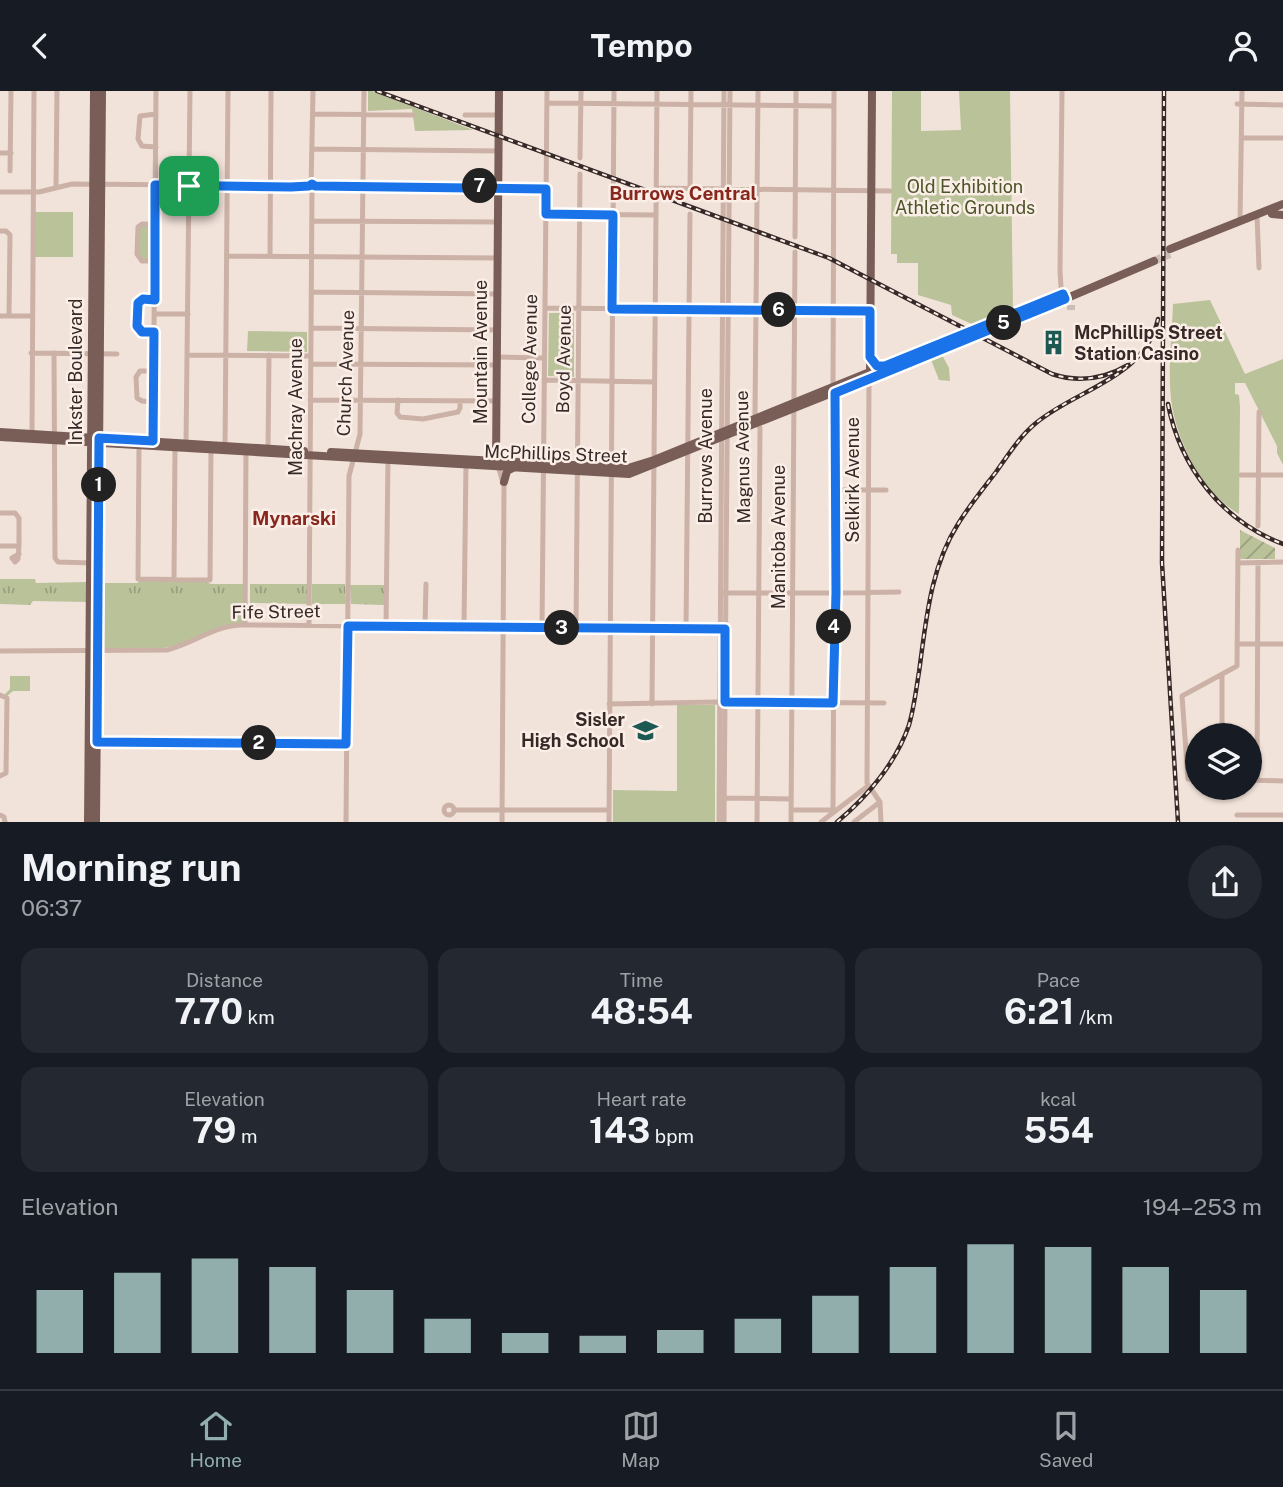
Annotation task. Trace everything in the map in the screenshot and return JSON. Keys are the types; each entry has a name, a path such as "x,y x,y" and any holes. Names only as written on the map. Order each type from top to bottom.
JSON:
{"main road":[{"name":"Inkster Boulevard","path":"94,91 97,185"},
{"name":"Inkster Boulevard","path":"88,822 92,742 97,185 102,91"},
{"name":"Mountain Avenue","path":"497,465 499,91"},
{"name":"Selkirk Avenue","path":"870,375 872,91"},
{"path":"1283,204 1258,217 1170,252 1240,222 1258,217 1272,214 1283,210"},
{"path":"1272,214 1283,215"},
{"name":"McPhillips Street","path":"0,432 95,441 629,474 1030,310 1066,299 1154,258 1075,294 1066,299"},
{"path":"870,357 875,365 885,366"},
{"name":"McPhillips Street","path":"870,375 885,366 907,360"},
{"name":"McPhillips Street","path":"0,437 31,436"},
{"name":"McPhillips Street","path":"95,441 175,448 186,446 211,451 225,448"},
{"name":"McPhillips Street","path":"497,465 543,468"},
{"path":"504,482 507,471 513,468"},
{"name":"Inkster Boulevard","path":"92,742 96,822"}],"street":[{"path":"10,171 11,91"},
{"path":"31,436 34,91"},
{"path":"56,187 57,91"},
{"path":"153,444 156,91"},
{"path":"186,446 190,91"},
{"path":"225,448 228,91"},
{"path":"270,256 271,91"},
{"name":"Machray Avenue","path":"309,625 313,91"},
{"name":"Church Avenue","path":"346,822 349,476 360,436 362,364 363,91"},
{"name":"College Avenue","path":"542,628 547,91"},
{"path":"580,91 580,159"},
{"path":"609,822 614,91"},
{"path":"652,704 657,91"},
{"path":"690,189 691,91"},
{"name":"Burrows Avenue","path":"724,91 727,105"},
{"name":"Burrows Avenue","path":"719,822 727,105 730,91"},
{"name":"Magnus Avenue","path":"757,822 758,91"},
{"path":"795,237 796,91"},
{"path":"833,812 834,91"},
{"path":"1062,91 1060,287 1066,299"},
{"path":"1240,222 1242,91"},
{"path":"547,103 834,106"},
{"path":"1240,104 1283,104"},
{"path":"156,114 139,117 138,139 142,146 156,147"},
{"path":"313,114 412,115"},
{"path":"465,115 499,115"},
{"path":"1242,138 1283,138"},
{"path":"312,149 498,151"},
{"path":"0,153 11,153"},
{"name":"Boyd Avenue","path":"576,628 580,174"},
{"path":"0,192 33,192 56,187 97,185 363,185 546,189"},
{"path":"656,188 890,191"},
{"path":"546,214 656,215"},
{"path":"686,629 690,214"},
{"path":"1258,217 1259,268"},
{"path":"312,221 497,222"},
{"path":"155,224 142,224 138,227 137,242 140,260 155,261"},
{"path":"0,231 6,231 10,235 9,316"},
{"name":"Manitoba Avenue","path":"791,822 796,252"},
{"path":"227,256 497,258"},
{"path":"311,292 497,294"},
{"path":"154,332 142,332 138,329 137,306 143,299 155,300"},
{"path":"545,308 870,311"},
{"path":"154,314 188,314"},
{"path":"0,316 32,316"},
{"path":"311,328 497,330"},
{"path":"32,353 117,354"},
{"path":"54,353 55,559 58,562 94,563"},
{"path":"187,355 311,356"},
{"path":"268,451 269,355"},
{"path":"311,364 544,358"},
{"path":"153,402 139,400 136,386 137,374 142,370 154,370"},
{"name":"Selkirk Avenue","path":"868,786 870,375"},
{"path":"544,380 654,382"},
{"path":"310,400 496,401"},
{"path":"398,400 397,413 400,417 423,419 458,412 460,401"},
{"path":"1258,527 1259,412"},
{"path":"139,446 138,579 209,580 211,451"},
{"path":"174,579 175,448"},
{"path":"245,625 246,450"},
{"path":"386,626 388,459"},
{"path":"464,627 466,463"},
{"name":"Mountain Avenue","path":"497,465 504,482 502,822"},
{"path":"1241,475 1283,475"},
{"path":"835,490 886,490"},
{"path":"0,513 18,515 19,554"},
{"path":"0,546 19,546"},
{"path":"1185,729 1183,695 1236,668 1238,550"},
{"path":"1238,563 1283,562"},
{"path":"1257,723 1258,563"},
{"path":"425,626 426,584"},
{"path":"723,593 899,592"},
{"name":"Fife Street","path":"0,651 167,650 218,628 245,625 722,629"},
{"path":"1237,644 1283,644"},
{"path":"1222,675 1222,723"},
{"path":"0,695 7,698 6,773 0,776"},
{"path":"609,704 884,703"},
{"path":"92,742 346,744"},
{"path":"1262,781 1283,781"},
{"path":"821,822 868,786 880,802 881,822"},
{"path":"721,799 791,799"},
{"name":"Burrows Avenue","path":"721,799 724,822"},
{"path":"854,822 880,802"},
{"path":"454,810 609,810"},
{"path":"791,810 833,812"},
{"path":"0,815 5,822"},
{"path":"1237,815 1283,815"}],"green space":[{"path":"368,91 473,130 415,131 412,109 368,111"},
{"name":"Old Exhibition Athletic Grounds","path":"892,91 921,91 921,131 961,130 959,91 1010,91 1013,309 976,326 952,315 951,305 918,295 918,263 897,263 897,254 891,254"},
{"path":"35,212 73,212 73,257 34,257"},
{"path":"143,225 153,227 153,259 143,260 138,256 139,229"},
{"path":"1210,300 1245,374 1283,359 1283,465 1277,453 1277,446 1245,383 1235,383 1235,394 1239,395 1240,407 1239,514 1214,494 1195,467 1180,437 1172,406 1170,369 1173,304"},
{"path":"549,313 574,313 574,377 548,376"},
{"path":"248,331 307,332 307,352 247,351"},
{"path":"941,353 949,368 950,381 939,380 930,357"},
{"path":"1240,530 1275,548 1275,559 1240,559"},
{"path":"0,579 35,579 36,583 86,582 86,602 33,601 30,605 0,604"},
{"path":"140,581 243,584 244,601 101,601 101,583"},
{"path":"250,584 307,584 307,604 250,603"},
{"path":"312,584 345,584 345,604 312,604"},
{"path":"350,585 384,585 384,605 351,604"},
{"path":"101,601 244,601 243,624 218,628 171,647 101,650"},
{"path":"10,676 30,676 30,691 13,691 7,696 5,694 10,689"},
{"path":"677,705 715,705 715,822 613,822 613,790 677,791"}],"tunnel":[{"path":"1154,261 1170,254"},
{"path":"1071,305 1071,310"}],"railway":[{"path":"377,91 829,258 1052,374 1091,378 1110,374 1128,365"},
{"path":"1164,91 1162,563 1178,822"},
{"path":"837,822 859,802 888,766 909,725 935,577 962,517 1030,428 1052,411 1124,369 1151,339 1158,319"},
{"path":"1168,404 1182,449 1207,489 1241,521 1283,544"}],"place":[{"name":"McPhillips Street Station Casino","path":"1054,343"},
{"name":"Sisler High School","path":"645,730"}],"district":[{"name":"Burrows Central","path":"683,193"},
{"name":"Mynarski","path":"294,518"}],"route":[{"path":"314,184 546,189 546,214 613,215 612,309 870,311 870,357 877,366 885,366 1063,294 1065,299 835,393 836,593 833,703 725,702 725,629 348,626 346,744 97,742 99,438 153,441 154,332 142,332 138,329 137,306 143,299 155,300 155,185 189,186 291,187 314,184"}]}
